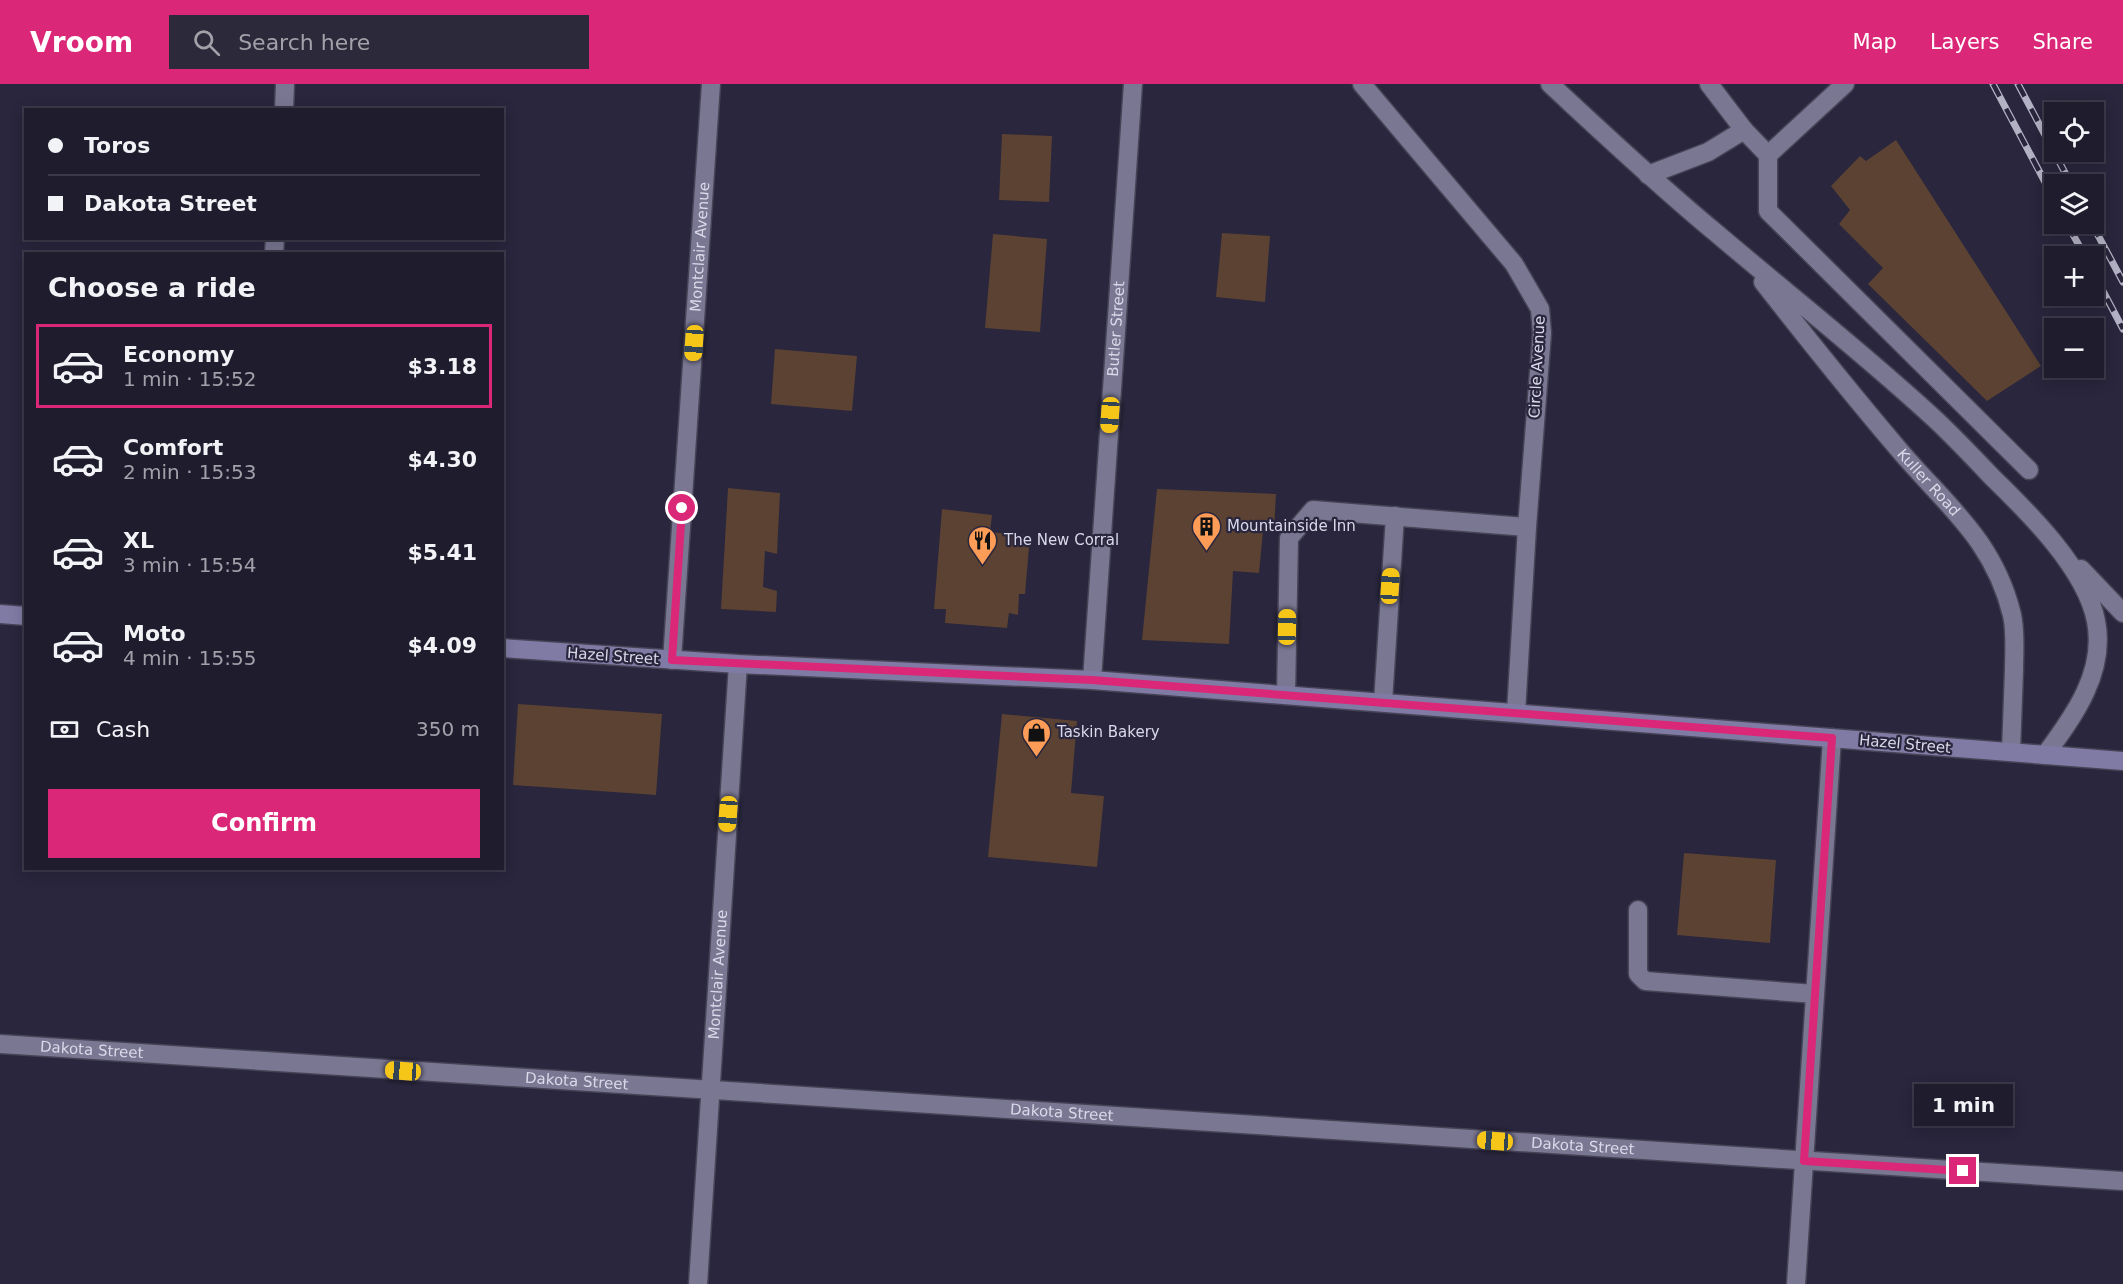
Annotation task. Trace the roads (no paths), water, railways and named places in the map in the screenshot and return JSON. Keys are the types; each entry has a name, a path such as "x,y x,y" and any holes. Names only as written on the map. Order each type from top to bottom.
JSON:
{"street":[{"path":"284,108 285,84"},
{"name":"Montclair Avenue","path":"672,660 711,84"},
{"name":"Butler Street","path":"1092,680 1133,84"},
{"name":"Circle Avenue","path":"1362,84 1514,264 1540,309 1542,333 1516,713"},
{"name":"Kuller Road","path":"1550,84 1648,175 1938,422 2123,613"},
{"path":"1709,84 1744,130 1768,155 1768,211 2029,470"},
{"path":"1768,155 1845,84"},
{"path":"1648,175 1708,152 1744,130"},
{"name":"Kuller Road","path":"1739,253 1902,455 1971,528 1989,555 2002,584 2013,618 2011,752"},
{"path":"1286,695 1289,537 1313,510 1527,527"},
{"name":"Kuller Road","path":"2025,510 2066,558 2086,591 2097,621 2098,655 2088,689 2071,719 2045,754"},
{"path":"1383,702 1395,516"},
{"path":"0,614 24,616"},
{"name":"Hazel Street","path":"504,648 738,664 1092,680 2123,761"},
{"name":"Montclair Avenue","path":"698,1284 738,664"},
{"path":"1796,1284 1832,738"},
{"path":"1638,910 1637,965 1638,974 1645,981 1815,993"},
{"name":"Dakota Street","path":"0,1044 2123,1181"}],"railway":[{"path":"1993,84 2044,180"},
{"path":"2018,84 2066,174"},
{"path":"2073,234 2079,246"},
{"path":"2097,234 2123,282"},
{"path":"2104,293 2123,329"}],"place":[{"name":"Mountainside Inn","path":"1206,552"},
{"name":"The New Corral","path":"983,566"},
{"name":"Taskin Bakery","path":"1036,758"}]}
